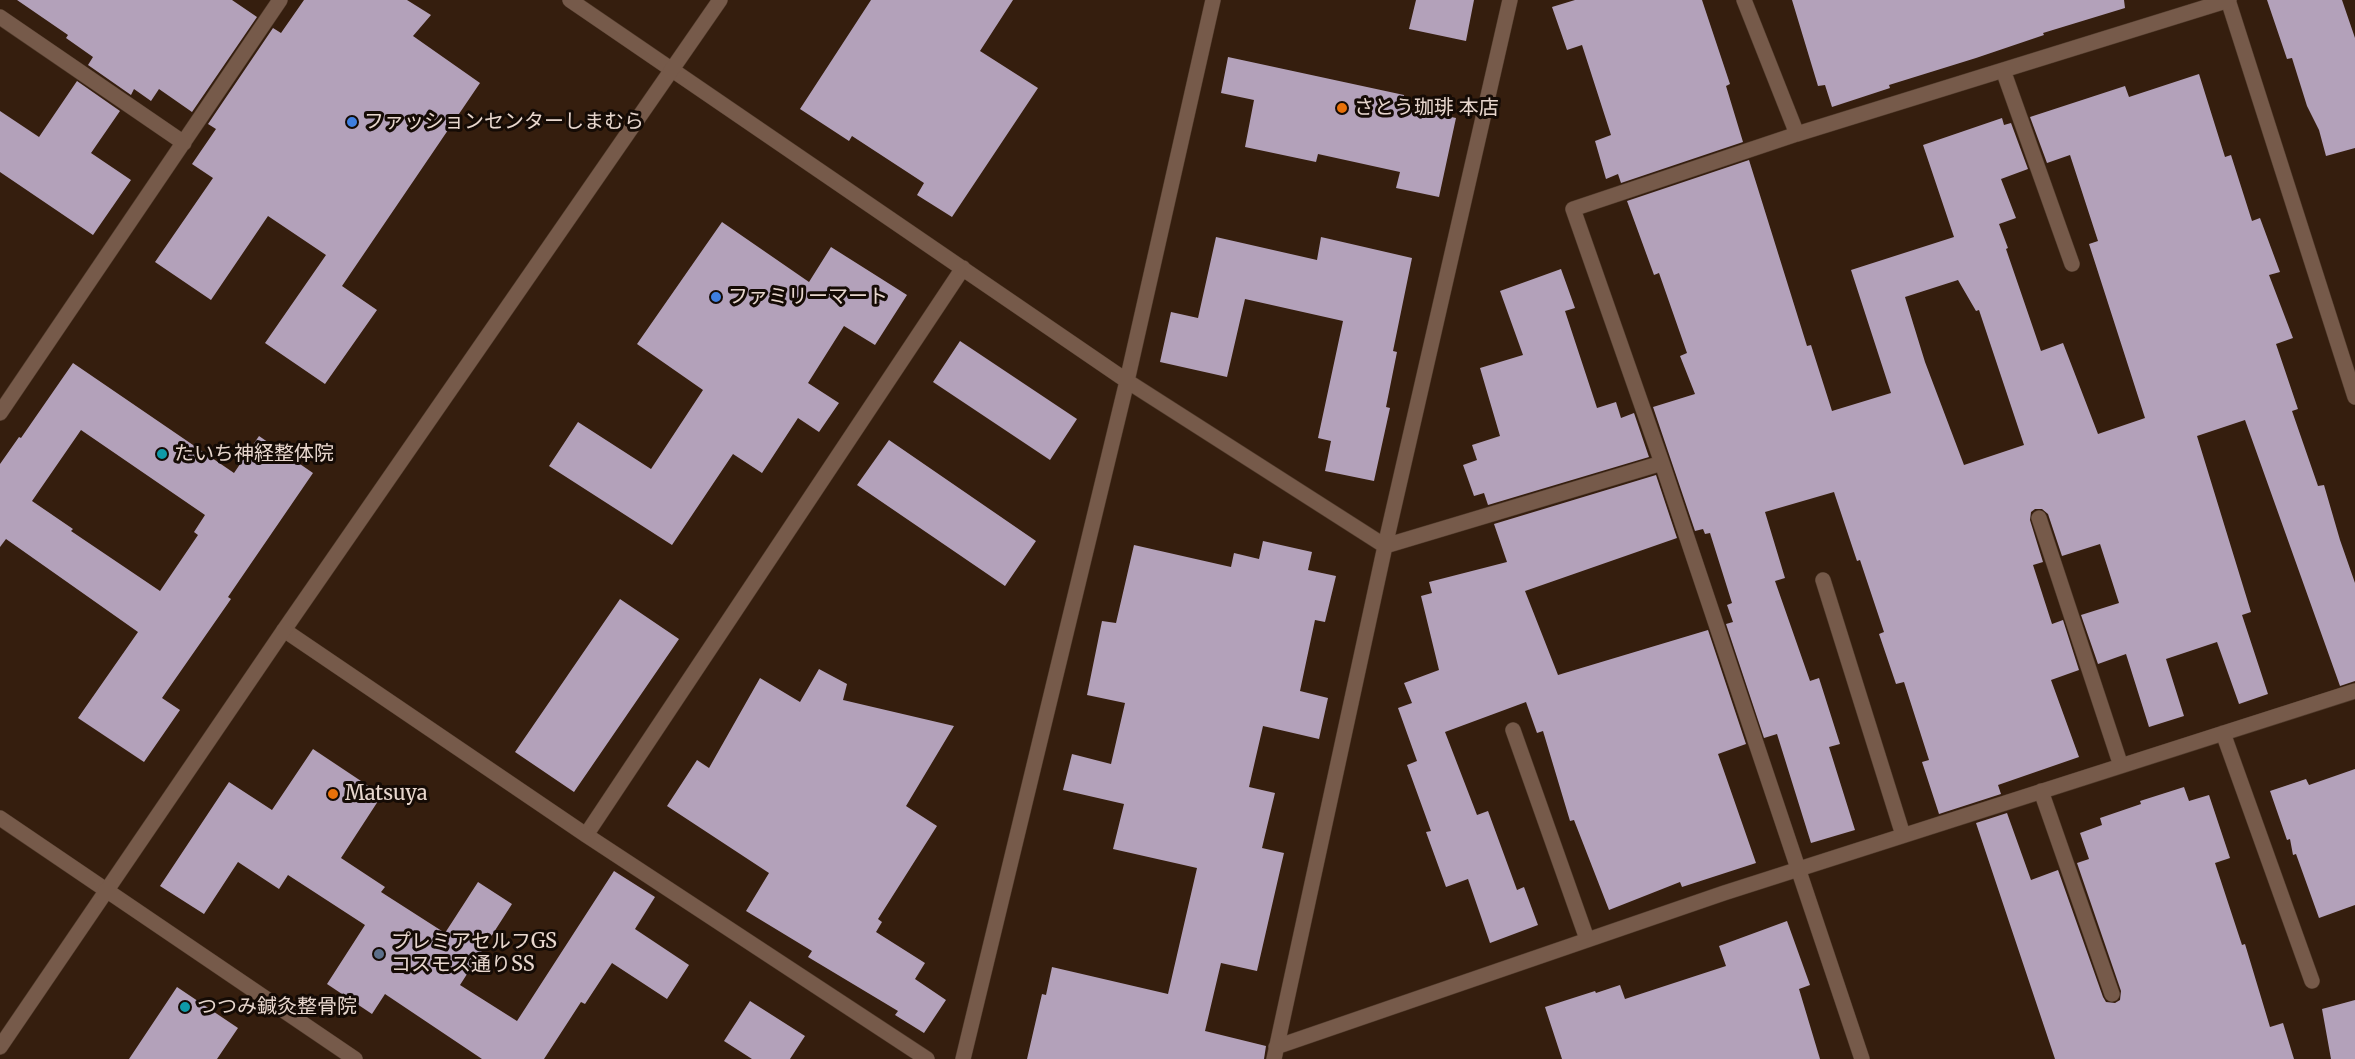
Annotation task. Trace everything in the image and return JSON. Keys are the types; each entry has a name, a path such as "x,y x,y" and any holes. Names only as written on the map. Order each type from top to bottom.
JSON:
{"street":[{"path":"0,413 280,0"},
{"path":"570,0 1127,381 1385,546 1662,463"},
{"path":"0,1047 284,630 720,0"},
{"path":"963,1059 1127,381 1213,0"},
{"path":"1275,1053 1385,546 1510,0"},
{"path":"1744,0 1797,134"},
{"path":"1862,1059 1662,463 1573,209 1797,134 2229,0 2355,397"},
{"path":"0,17 184,143"},
{"path":"2003,70 2072,264"},
{"path":"586,835 963,268"},
{"path":"2039,518 2121,766"},
{"path":"1823,580 1903,835"},
{"path":"284,630 586,835 927,1059"},
{"path":"1275,1053 1587,939 1798,868 2355,692"},
{"path":"1513,730 1587,939"},
{"path":"2223,734 2312,981"},
{"path":"2041,791 2112,994"},
{"path":"0,818 355,1059"}],"building":[{"path":"17,0 232,0 257,17 192,112 159,89 151,101 134,89 131,95 88,65 93,57 66,38 68,35"},
{"path":"304,0 407,0 431,15 413,36 480,83 342,286 377,310 325,384 265,343 326,255 268,216 211,300 155,262 213,178 192,164 216,129 208,124 273,28 281,33"},
{"path":"871,0 1013,0 980,51 1038,88 952,217 917,195 924,183 852,136 849,141 800,109"},
{"path":"1416,0 1474,0 1466,41 1409,29"},
{"path":"1575,0 1702,0 1730,84 1726,86 1743,142 1621,183 1618,174 1606,179 1595,141 1611,135 1582,45 1567,50 1552,7"},
{"path":"1792,0 2124,0 2125,8 1889,85 1890,88 1832,107 1825,85 1818,86"},
{"path":"2267,0 2342,0 2355,38 2355,148 2326,156 2319,130 2307,106 2292,58 2287,59"},
{"path":"1228,57 1404,95 1402,107 1456,118 1439,197 1396,188 1400,172 1318,154 1316,162 1245,147 1254,100 1221,93"},
{"path":"2199,74 2225,157 2231,155 2252,221 2260,218 2280,272 2269,275 2293,338 2276,344 2298,409 2292,411 2318,486 2324,485 2355,583 2355,681 2340,686 2245,420 2197,436 2251,612 2242,615 2268,694 2239,704 2217,642 2166,659 2184,716 2149,727 2126,654 2098,664 2081,615 2119,603 2100,544 2062,556 2048,514 2042,509 2035,509 2031,512 2030,520 2043,562 2033,565 2052,624 2063,620 2079,670 2051,680 2079,757 1998,785 2001,794 1939,814 1922,762 1929,760 1904,682 1896,684 1879,634 1884,632 1834,492 1765,512 1785,578 1775,581 1810,681 1819,678 1840,744 1829,747 1855,830 1811,843 1777,734 1764,738 1726,624 1733,622 1727,605 1732,603 1710,533 1705,534 1703,529 1695,531 1653,407 1695,394 1680,356 1687,353 1659,273 1654,275 1627,201 1749,160 1807,346 1811,345 1832,411 1891,393 1851,270 1954,237 1923,145 2002,118 2004,125 2011,123 2028,169 2001,179 2016,218 1999,224 2008,248 2006,249 2041,351 2063,343 2098,434 2145,418 2089,244 2098,241 2070,155 2047,163 2030,117 2125,86 2129,97","holes":["1958,280 1976,311 1979,310 2024,445 1964,465 1925,362 1905,297"]},
{"path":"77,81 120,111 91,153 131,180 93,235 0,172 0,111 39,137"},
{"path":"722,222 809,282 831,247 907,295 875,345 844,326 808,383 839,403 819,432 798,418 762,473 733,454 672,545 549,466 578,422 651,469 703,390 637,344"},
{"path":"1216,237 1317,260 1321,237 1412,258 1393,351 1397,352 1386,407 1390,408 1374,481 1325,471 1331,441 1318,438 1343,321 1245,299 1227,377 1160,362 1171,312 1198,318"},
{"path":"1561,269 1575,308 1565,311 1597,408 1616,402 1621,418 1634,413 1649,457 1488,505 1484,493 1474,496 1463,465 1477,460 1472,445 1500,436 1480,368 1523,355 1500,291"},
{"path":"960,341 1077,419 1050,460 933,382"},
{"path":"73,363 234,473 259,436 313,473 228,597 231,599 162,698 180,710 144,762 78,718 138,632 6,539 0,547 0,464 19,437 21,438","holes":["81,430 205,515 194,532 198,535 160,591 71,531 73,529 32,501"]},
{"path":"889,440 1036,541 1005,586 857,485"},
{"path":"1656,475 1677,538 1525,591 1558,675 1708,630 1746,744 1718,754 1756,863 1682,887 1680,882 1609,910 1574,820 1570,821 1543,731 1537,733 1526,702 1445,732 1477,815 1488,811 1517,890 1524,887 1538,925 1490,943 1468,879 1446,887 1426,832 1431,831 1407,765 1417,761 1398,708 1412,703 1404,683 1439,670 1421,596 1432,593 1429,582 1507,562 1494,524"},
{"path":"1263,541 1312,552 1308,570 1336,576 1325,622 1315,620 1300,691 1328,698 1319,739 1263,726 1249,787 1275,793 1262,848 1284,853 1257,971 1221,963 1205,1031 1266,1046 1264,1059 1027,1059 1042,994 1046,995 1052,967 1168,994 1197,868 1113,849 1124,804 1063,790 1072,754 1111,764 1125,703 1087,695 1102,621 1116,623 1134,545 1231,567 1234,553 1259,559"},
{"path":"620,599 679,639 574,792 515,752"},
{"path":"819,669 847,684 843,700 954,726 906,806 937,826 878,919 882,922 876,932 925,963 915,979 946,1000 924,1033 895,1015 898,1011 808,957 812,951 746,911 769,873 667,806 697,760 709,768 760,678 800,702"},
{"path":"313,749 382,795 341,858 385,887 381,892 445,933 478,882 512,904 460,985 517,1021 614,871 655,897 635,929 689,965 667,999 612,963 585,1004 581,1002 544,1059 482,1059 385,994 372,1014 327,984 365,925 288,875 279,889 238,862 204,914 160,886 229,782 272,810"},
{"path":"2355,769 2355,905 2319,918 2270,791 2306,779 2309,785"},
{"path":"2184,787 2189,801 2209,795 2230,858 2215,863 2242,945 2245,944 2270,1027 2283,1023 2294,1059 2055,1059 1976,823 2007,813 2031,880 2058,870 2103,997 2106,1002 2115,1003 2120,1000 2121,991 2077,863 2089,859 2080,833 2102,825 2100,818 2141,804 2140,801"},
{"path":"1787,921 1810,985 1799,989 1820,1059 1562,1059 1545,1007 1620,985 1625,999 1726,966 1719,946"},
{"name":"つつみ鍼灸整骨院","path":"177,987 238,1028 217,1059 129,1059"},
{"path":"2355,1000 2355,1059 2331,1059 2322,1009"},
{"path":"750,1001 805,1036 790,1059 752,1059 724,1041"}],"place":[{"name":"さとう珈琲 本店","path":"1342,108"},
{"name":"ファッションセンターしまむら","path":"352,122"},
{"name":"ファミリーマート","path":"716,297"},
{"name":"たいち神経整体院","path":"162,454"},
{"name":"Matsuya","path":"333,794"},
{"name":"プレミアセルフGS コスモス通りSS","path":"379,954"},
{"name":"つつみ鍼灸整骨院","path":"185,1007"}]}
